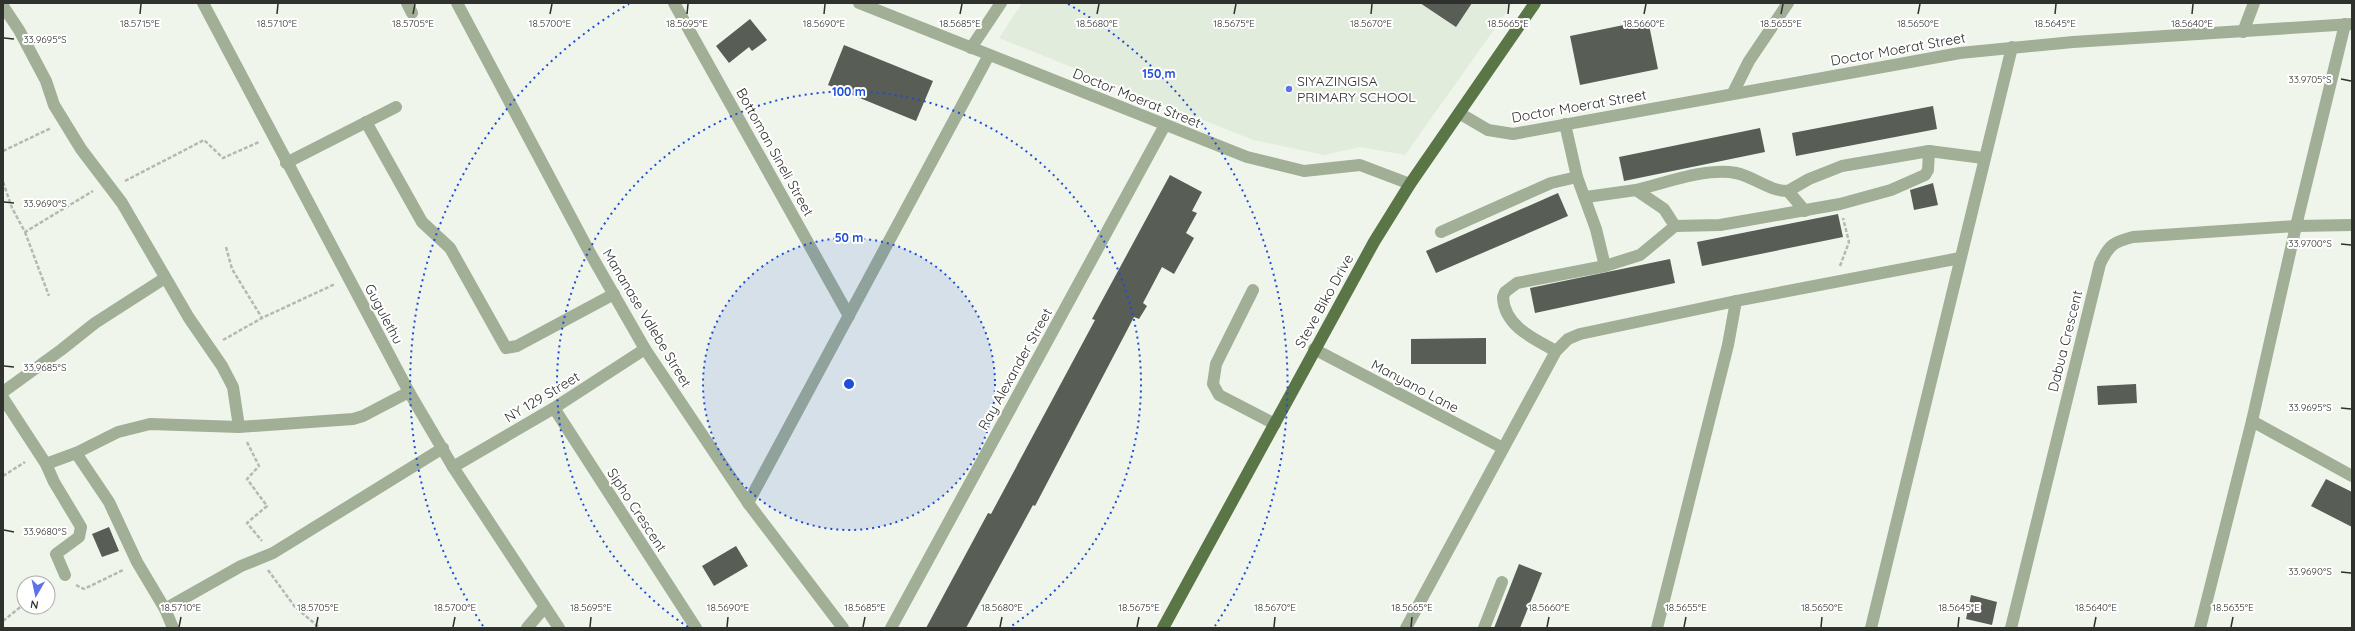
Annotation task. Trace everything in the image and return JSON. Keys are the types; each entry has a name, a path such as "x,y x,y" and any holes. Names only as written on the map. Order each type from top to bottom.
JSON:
{"main road":[{"name":"Steve Biko Drive","path":"1163,628 1374,242 1410,184 1535,3"}],"street":[{"name":"Gugulethu","path":"203,3 271,136 409,392 453,467 544,608 559,628"},
{"name":"Mananase Vdlebe Street","path":"457,3 645,349 748,503 843,628"},
{"name":"Bottoman Sineli Street","path":"674,3 849,316"},
{"name":"Doctor Moerat Street","path":"859,3 1247,157 1304,171 1360,165 1410,184"},
{"path":"971,48 1001,3"},
{"path":"1733,93 1749,61 1788,3"},
{"path":"2243,32 2254,3"},
{"path":"3,6 22,36 46,81 54,105 81,149 122,203 165,278 222,366 232,387 239,428"},
{"path":"2200,628 2252,421 2296,226 2349,24"},
{"name":"Doctor Moerat Street","path":"1459,113 1488,130 1500,134 1513,134 1960,53 2012,47 2349,24"},
{"path":"1871,628 1983,158 2012,47"},
{"path":"748,503 989,55"},
{"path":"286,163 396,106"},
{"path":"366,122 422,222 450,248 506,348 517,346 614,294"},
{"path":"1565,124 1577,177 1586,198 1605,266"},
{"name":"Ray Alexander Street","path":"891,628 1165,125"},
{"path":"1788,192 1809,179 1842,166 1929,151 1983,158"},
{"path":"1556,351 1522,331 1511,321 1503,305 1505,292 1517,282 1605,266 1640,255 1675,226 1720,225 1805,211 1840,204 1891,190 1918,180 1928,170 1929,151"},
{"path":"1586,198 1636,190 1707,174 1724,172 1737,173 1753,179 1768,188 1788,192 1805,211"},
{"path":"1441,232 1551,183 1577,177"},
{"path":"1636,190 1664,209 1675,226"},
{"name":"Dabua Crescent","path":"2011,628 2100,264 2106,251 2115,241 2133,237 2296,226 2352,225"},
{"path":"1406,628 1556,351 1568,339 1580,334 1736,301 1960,258"},
{"path":"3,392 61,350 95,323 165,278"},
{"path":"1254,290 1216,364 1213,384 1219,395 1275,424"},
{"path":"1657,628 1728,345 1736,301"},
{"name":"NY 129 Street","path":"453,467 554,408 645,349"},
{"name":"Manyano Lane","path":"1314,350 1503,448"},
{"path":"46,464 76,453 118,432 150,424 239,428 353,419 363,416 409,392"},
{"path":"3,398 38,454 46,464 54,482 81,528 79,537 56,554 65,574"},
{"name":"Sipho Crescent","path":"554,408 696,628"},
{"path":"2252,421 2352,476"},
{"path":"165,609 241,566 273,553 443,448"},
{"path":"76,453 109,502 137,562 165,609 173,628"},
{"path":"1484,628 1502,582"},
{"path":"527,628 544,608"}],"path":[{"path":"3,151 64,121"},
{"path":"25,232 108,185 204,140 223,158 271,136"},
{"path":"3,182 12,208 25,232 48,296"},
{"path":"1840,204 1849,242 1839,264 1842,280"},
{"path":"226,247 232,269 262,318"},
{"path":"208,346 314,293 348,279"},
{"path":"239,428 259,466 247,479 267,506 247,523 273,553"},
{"path":"3,476 38,454"},
{"path":"260,559 295,607 320,628"},
{"path":"65,574 67,579 84,589 106,580 137,562"},
{"path":"3,621 16,610"}],"shaded area":[{"name":"SIYAZINGISA PRIMARY SCHOOL","path":"1022,3 1513,3 1405,155 1360,147 1324,155 1253,140 999,38"}],"building":[{"path":"1420,3 1472,3 1456,27"},
{"path":"750,19 767,40 752,51 749,47 729,63 716,46"},
{"path":"1648,20 1658,69 1580,85 1570,36"},
{"path":"844,45 933,81 916,121 828,85"},
{"path":"1933,106 1937,129 1796,156 1792,133"},
{"path":"1760,128 1765,152 1624,181 1619,157"},
{"path":"1170,175 1202,192 1192,211 1197,213 1186,233 1194,238 1174,274 1162,267 1143,303 1147,306 1139,319 1134,317 1035,506 1033,505 966,628 926,628 988,513 991,514 1095,320 1092,319"},
{"path":"1933,183 1938,205 1914,210 1910,190"},
{"path":"1558,193 1568,216 1436,273 1426,251"},
{"path":"1838,214 1843,237 1702,266 1697,242"},
{"path":"1670,259 1675,283 1535,313 1530,288"},
{"path":"1486,338 1486,364 1411,364 1411,339"},
{"path":"2136,384 2137,403 2098,405 2097,386"},
{"path":"2326,479 2352,492 2352,527 2311,506"},
{"path":"109,527 119,551 102,557 92,534"},
{"path":"736,546 748,566 714,586 702,566"},
{"path":"1519,564 1542,573 1520,628 1494,628"},
{"path":"1971,595 1997,602 1992,625 1966,619"}],"place":[{"name":"SIYAZINGISA PRIMARY SCHOOL","path":"1289,89"}]}
